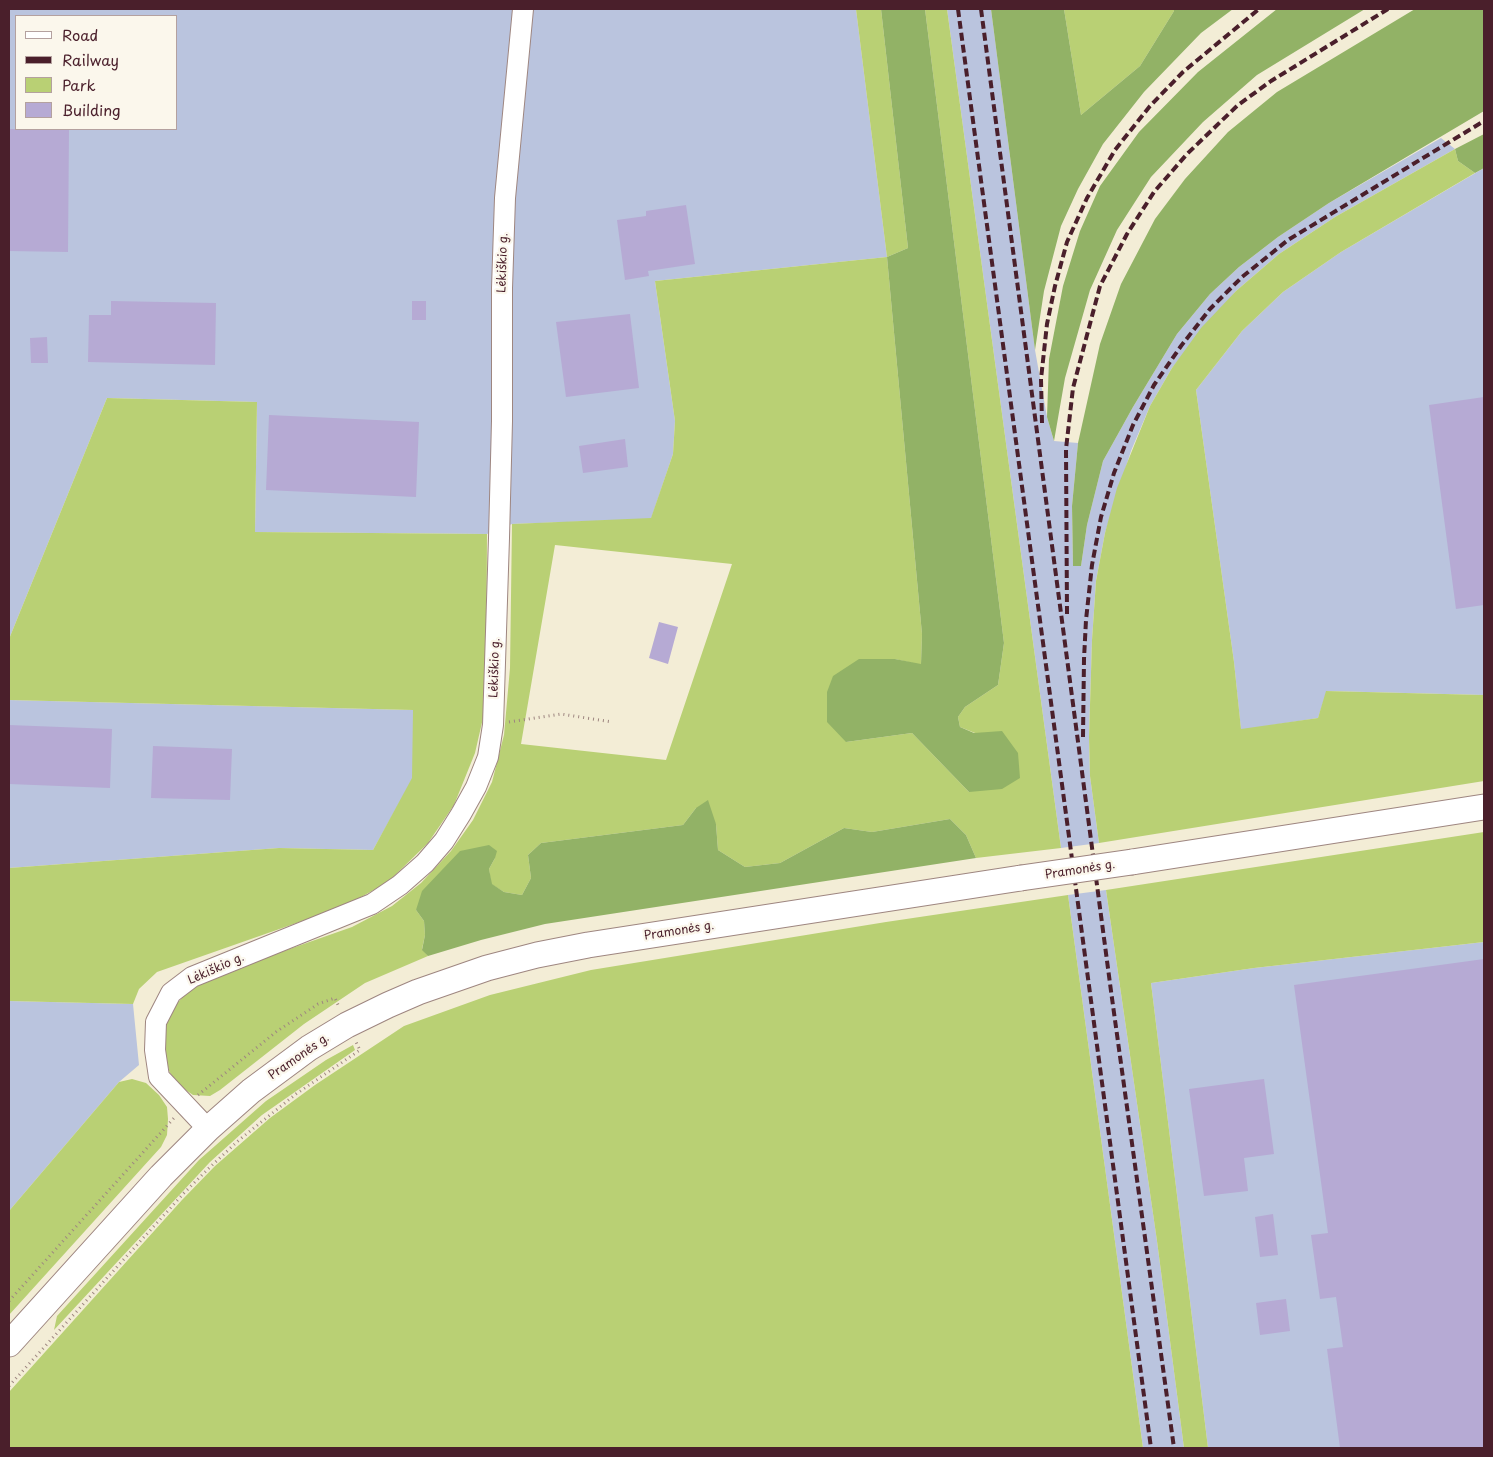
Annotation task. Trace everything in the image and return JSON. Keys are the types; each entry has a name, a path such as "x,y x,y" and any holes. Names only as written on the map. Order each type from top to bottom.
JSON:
{"main road":[{"name":"Pramonės g.","path":"9,1344 161,1176 208,1129 281,1068 309,1048 347,1025 436,985 487,968 588,945 1484,807"}],"street":[{"name":"Lėkiškio g.","path":"208,1129 159,1077 154,1050 156,1022 171,993 192,977 372,904 400,885 425,863 444,841 476,787 488,757 493,725 500,489 505,198 523,9"}],"path":[{"path":"493,725 561,714 612,722"},
{"path":"9,1386 184,1193 209,1168 239,1140 296,1094 360,1050 347,1025"}],"shaded area":[{"path":"9,9 856,9 887,257 655,281 675,421 673,454 651,519 512,524 487,534 255,532 257,402 107,398 9,639"},
{"path":"947,9 991,9 1035,350 1047,417 1054,441 1078,443 1072,506 1073,566 1081,566 1087,525 1103,461 1177,334 1210,294 1239,267 1278,237 1329,203 1441,138 1455,149 1335,217 1279,254 1236,291 1172,368 1150,406 1131,451 1105,533 1096,581 1089,737 1090,776 1099,843 1061,848"},
{"path":"1484,168 1484,695 1327,691 1318,718 1241,730 1234,662 1196,390 1242,331 1283,292 1341,252"},
{"path":"9,700 413,710 413,778 373,850 279,848 9,868"},
{"path":"1106,890 1157,1241 1184,1448 1143,1448 1068,895"},
{"path":"1484,942 1484,1448 1208,1448 1151,983 1254,968"},
{"path":"9,1001 133,1004 139,1065 119,1082 9,1211"}],"green space":[{"path":"856,9 881,9 908,248 887,257"},
{"path":"881,9 925,9 1004,643 998,685 965,707 958,717 960,727 974,733 1002,731 1018,753 1020,778 1002,789 969,792 912,733 846,742 827,722 827,692 833,676 859,659 895,659 921,664 922,634 887,257 908,248"},
{"path":"925,9 947,9 1061,848 976,858 966,835 950,819 872,832 844,828 780,863 745,867 718,850 716,824 696,808 683,825 541,843 528,855 531,878 522,895 504,892 491,884 489,869 495,858 416,910 424,921 425,935 422,949 428,956 365,983 304,1024 210,1096 193,1095 177,1084 169,1071 164,1050 165,1027 174,1007 187,992 203,981 352,927 392,906 421,883 451,851 473,820 492,782 504,735 510,668 512,524 651,518 673,454 675,421 655,281 887,257 922,634 921,665 895,659 846,742 912,733 969,792 975,733 960,727 958,717 965,707 998,685 1004,643","holes":["555,545 732,564 666,760 521,744"]},
{"path":"991,9 1064,9 1081,115 1140,66 1174,9 1233,9 1201,33 1144,92 1103,144 1078,189 1061,226 1044,291 1035,350"},
{"path":"1064,9 1174,9 1174,11 1140,66 1081,115"},
{"path":"1277,9 1365,9 1257,75 1203,122 1151,177 1117,230 1090,290 1065,378 1054,441 1047,417 1049,359 1063,286 1080,231 1100,186 1139,132 1198,72"},
{"path":"1415,9 1484,9 1484,111 1329,203 1278,237 1239,267 1210,294 1177,334 1103,461 1087,525 1081,566 1073,566 1072,506 1078,443 1100,344 1121,284 1155,219 1185,179 1228,132 1277,92"},
{"path":"1484,134 1484,168 1475,173 1458,161 1455,149"},
{"path":"1455,149 1458,161 1475,173 1341,252 1283,292 1242,331 1196,390 1234,662 1241,729 1318,718 1326,691 1484,695 1484,781 1099,843 1090,776 1089,737 1096,581 1105,533 1117,488 1150,406 1172,368 1201,328 1236,291 1279,254 1335,217"},
{"path":"107,398 257,402 255,532 487,534 486,705 475,753 454,805 428,843 388,882 345,906 157,972 139,989 133,1004 9,1001 9,868 279,848 373,850 412,778 413,710 9,700 9,639"},
{"path":"708,800 716,824 718,850 745,867 780,863 844,828 872,832 950,819 966,835 976,858 545,924 428,956 422,950 425,935 424,921 416,910 422,891 460,851 489,845 497,851 489,869 492,884 504,892 522,895 531,878 528,855 541,843 683,825 696,808"},
{"path":"1484,832 1484,942 1254,968 1151,983 1208,1448 1184,1448 1157,1241 1106,890"},
{"path":"1068,895 1143,1448 9,1448 9,1392 182,1200 215,1166 270,1118 315,1085 404,1026 490,995 591,970 886,922"},
{"path":"353,1045 355,1050 262,1115 210,1162 54,1330 57,1316 199,1160 266,1101 326,1060"},
{"path":"132,1079 146,1083 159,1095 167,1107 167,1135 161,1147 9,1315 9,1211 119,1082"}],"building":[{"path":"9,129 69,130 68,252 9,251"},
{"path":"686,205 695,264 648,271 649,276 625,280 617,220 646,216 646,211"},
{"path":"111,301 216,303 215,365 88,362 89,315 111,315"},
{"path":"412,301 426,301 426,320 412,320"},
{"path":"630,314 639,388 566,397 556,322"},
{"path":"47,337 48,363 31,363 30,338"},
{"path":"1484,397 1484,605 1456,609 1429,405"},
{"path":"269,415 419,422 416,497 266,490"},
{"path":"625,439 628,467 583,473 579,446"},
{"path":"659,622 678,627 668,664 649,658"},
{"path":"9,725 112,729 110,788 9,784"},
{"path":"153,746 232,749 230,800 151,798"},
{"path":"1484,959 1484,1448 1340,1448 1327,1349 1343,1347 1336,1297 1320,1299 1311,1235 1328,1233 1294,985"},
{"path":"1264,1079 1274,1154 1244,1158 1248,1191 1204,1196 1189,1089"},
{"path":"1273,1214 1278,1255 1260,1257 1255,1217"},
{"path":"1286,1299 1290,1331 1260,1335 1256,1303"}],"railway":[{"path":"958,9 1151,1448"},
{"path":"981,9 1111,991 1174,1448"},
{"path":"1042,423 1041,379 1047,324 1067,242 1087,198 1115,150 1150,106 1183,72 1259,9"},
{"path":"1067,614 1066,449 1073,388 1100,286 1127,234 1154,192 1187,154 1238,105 1271,81 1388,9"},
{"path":"1083,737 1086,620 1092,565 1101,517 1114,473 1133,425 1154,385 1210,309 1242,277 1288,240 1484,121"}]}
